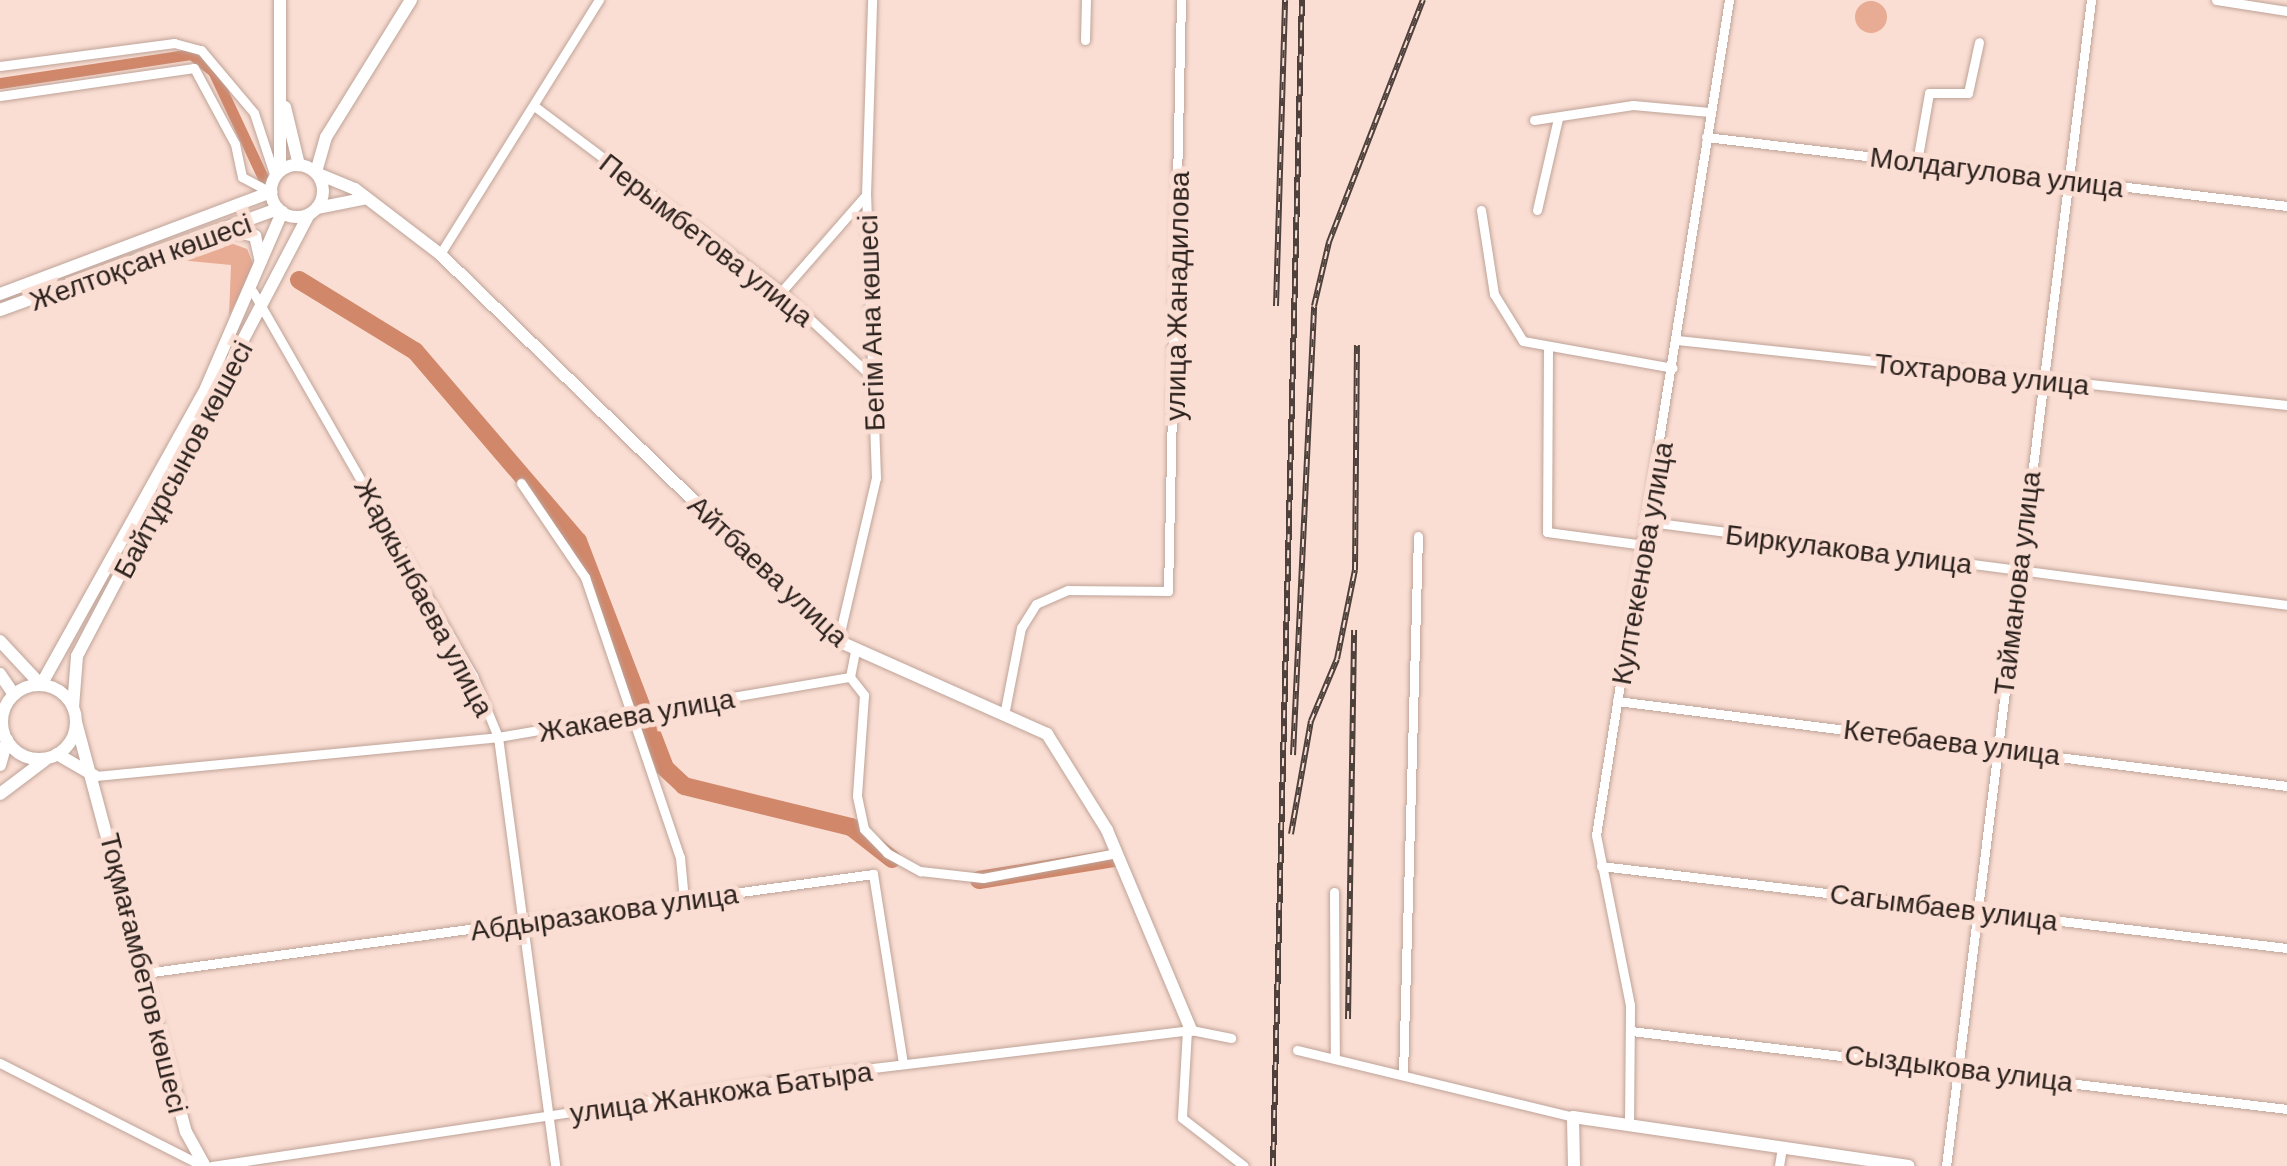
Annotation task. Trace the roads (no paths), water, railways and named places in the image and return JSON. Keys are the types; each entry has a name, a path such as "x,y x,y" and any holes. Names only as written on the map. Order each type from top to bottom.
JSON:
{"street":[{"path":"271,192 278,174 280,0"},
{"path":"312,212 322,188 316,173 326,137 411,0"},
{"path":"440,254 537,108 598,0"},
{"name":"Бегім Ана көшесі","path":"838,641 876,478 866,195 872,0"},
{"path":"1084,40 1086,0"},
{"name":"улица Жанадилова","path":"1005,710 1021,628 1036,604 1068,590 1168,592 1181,0"},
{"name":"Култекенова улица","path":"1629,1125 1631,1031 1596,835 1650,522 1728,0"},
{"name":"Тайманова улица","path":"1946,1166 2017,570 2091,0"},
{"path":"2216,0 2287,11"},
{"path":"1917,162 1929,93 1968,93 1978,42"},
{"path":"0,66 174,43 201,50 254,113 278,174"},
{"path":"0,96 188,66 236,144 242,177 271,192 280,210 312,212 342,196 375,204"},
{"path":"279,85 300,165 316,173"},
{"path":"1534,120 1633,105 1710,112"},
{"name":"Перымбетова улица","path":"537,108 782,292 872,377"},
{"path":"1537,210 1558,118"},
{"name":"Молдагулова улица","path":"1706,136 2287,206"},
{"path":"278,174 300,165"},
{"name":"Айтбаева улица","path":"316,173 375,204 440,254 838,641 1005,710 1067,756 1118,853 1189,1030"},
{"name":"Желтоқсан көшесі","path":"0,294 271,192"},
{"path":"782,292 866,195"},
{"name":"Желтоқсан көшесі","path":"0,310 280,210"},
{"name":"Байтұрсынов көшесі","path":"41,685 261,275 280,210"},
{"path":"1482,210 1508,326 1548,350 1673,368"},
{"name":"Байтұрсынов көшесі","path":"73,708 78,656 312,212"},
{"path":"220,232 255,236 261,275"},
{"name":"Жаркынбаева улица","path":"252,292 473,676 498,737 555,1166"},
{"name":"Тохтарова улица","path":"1677,340 2287,405"},
{"path":"1548,350 1548,532 1644,546"},
{"path":"521,483 585,577 680,857 684,900"},
{"name":"Биркулакова улица","path":"1650,522 2287,605"},
{"path":"1403,1076 1418,536"},
{"path":"0,641 41,685 73,708 76,722 54,755 0,794"},
{"path":"855,650 850,677 864,695 857,796 864,829 887,852 920,871 983,878 1118,853"},
{"path":"0,674 14,694"},
{"name":"Жакаева улица","path":"95,776 498,737 850,677"},
{"path":"0,765 7,740 2,717 14,694 41,685"},
{"name":"Кетебаева улица","path":"1617,701 1996,746 2287,786"},
{"name":"Тоқмағамбетов көшесі","path":"76,722 95,776 186,1132 204,1166"},
{"path":"7,740 21,754 54,755 95,776"},
{"name":"Сагымбаев улица","path":"1601,866 2287,948"},
{"name":"Абдыразакова улица","path":"145,973 873,874 903,1064"},
{"path":"1334,892 1334,1059"},
{"path":"1189,1030 1182,1118 1244,1166"},
{"name":"улица Жанкожа Батыра","path":"212,1166 903,1064 1189,1030 1231,1038"},
{"name":"Сыздыкова улица","path":"1631,1031 1958,1065 2287,1109"},
{"path":"1298,1050 1572,1117 1908,1166"},
{"path":"0,1063 204,1166"},
{"path":"1572,1117 1574,1166"},
{"path":"1779,1166 1782,1148"}],"waterway":[{"path":"0,83 191,54 213,71 264,180"},
{"path":"299,280 415,351 578,541 665,768 684,786 851,827 892,859"},
{"path":"979,880 1115,858"}],"railway":[{"path":"1276,306 1285,0"},
{"path":"1273,1166 1302,0"},
{"path":"1293,755 1314,306 1329,242 1423,0"},
{"path":"1291,834 1311,721 1337,659 1355,570 1357,345"},
{"path":"1348,1019 1354,630"}]}
